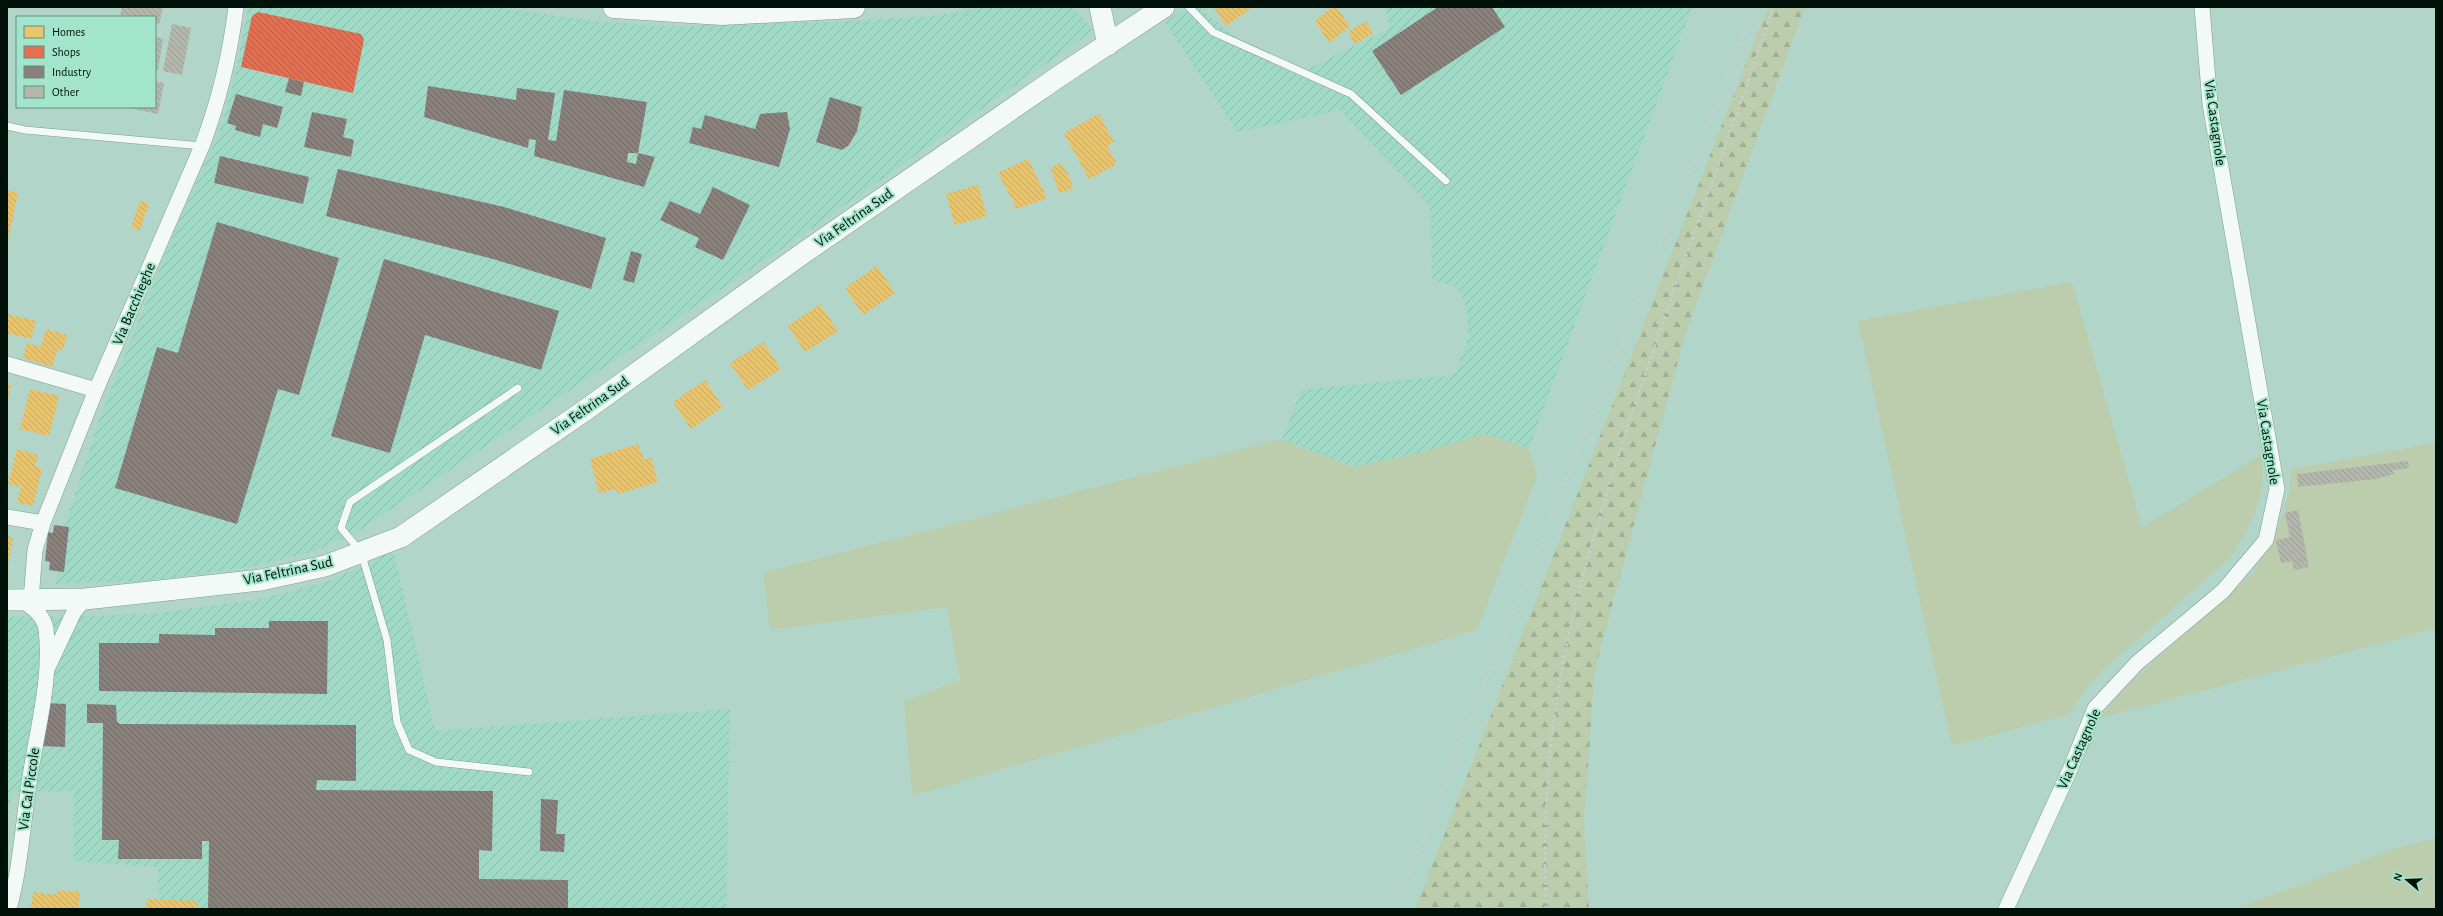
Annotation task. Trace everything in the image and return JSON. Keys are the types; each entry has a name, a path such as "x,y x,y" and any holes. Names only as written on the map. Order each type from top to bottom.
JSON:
{"main road":[{"path":"614,7 722,14 854,7"},
{"path":"782,7 818,10"},
{"path":"1100,7 1108,45"},
{"name":"Via Feltrina Sud","path":"20,600 85,599 261,580 325,566 408,532 584,411 802,254 1061,75 1164,7"}],"street":[{"name":"Via Bacchieghe","path":"20,600 43,523 96,390 202,146 211,121 231,49 236,7"},
{"name":"Via Castagnole","path":"2006,909 2069,772 2095,708 2137,663 2223,591 2266,540 2277,489 2210,104 2202,7"},
{"path":"7,364 96,390"},
{"path":"7,517 43,523"},
{"name":"Via Cal Piccole","path":"47,669 74,612 85,599"},
{"name":"Via Cal Piccole","path":"10,909 17,879 29,778 47,669 46,628 37,611 20,600"}],"lane":[{"path":"1189,7 1213,32 1351,94 1446,181"},
{"path":"7,126 25,130 202,146"},
{"path":"518,388 350,502 341,528 361,552 387,640 397,722 409,750 436,762 528,772"}],"path":[{"path":"1395,909 1755,7"},
{"path":"1546,909 1545,806 1553,725 1567,644 1590,549 1634,407 1773,7"}],"shaded area":[{"path":"248,7 495,7 595,21 681,27 736,23 834,22 941,15 987,7 1073,7 1093,31 785,247 357,532 315,551 250,567 146,581 56,584 63,531 100,417 173,235 219,132 235,76"},
{"path":"1187,7 1199,7 1236,38 1297,74 1389,29 1386,7 1692,7 1529,448 1484,434 1419,453 1352,467 1282,439 1301,390 1454,375 1469,337 1466,306 1458,288 1432,279 1430,206 1340,110 1237,132 1165,22"},
{"path":"393,549 435,731 730,709 726,909 159,909 158,867 74,861 74,791 12,792 7,820 7,616 42,617 149,614 256,600 326,582 373,561"}],"green space":[{"path":"1768,7 1805,7 1685,335 1595,669 1584,823 1589,909 1415,909"},
{"path":"2072,282 2142,527 2261,455 2263,469 2260,496 2251,522 2230,558 2104,669 2085,690 2070,714 1952,746 1858,321"},
{"path":"1484,434 1529,448 1537,476 1477,630 912,796 904,702 960,680 947,607 770,630 763,573 1282,439 1352,467 1419,453"},
{"path":"2436,443 2436,638 2434,629 2100,718 2123,689 2251,575 2267,550 2279,525 2290,490 2291,469"},
{"path":"2436,838 2436,909 2236,909 2394,849"}],"building: Homes":[{"path":"1214,7 1253,7 1226,26"},
{"path":"1332,7 1336,7 1350,26 1329,43 1315,21"},
{"path":"1366,21 1373,33 1355,44 1348,32"},
{"path":"1099,114 1114,142 1107,146 1117,164 1089,179 1064,133"},
{"path":"1028,159 1047,198 1017,209 998,173"},
{"path":"1060,163 1068,174 1073,188 1059,193 1051,168"},
{"path":"978,185 987,216 955,225 946,194"},
{"path":"7,190 18,193 8,240 7,240"},
{"path":"140,201 149,203 140,230 131,227"},
{"path":"877,266 895,293 863,315 845,288"},
{"path":"820,304 838,331 805,352 788,326"},
{"path":"7,314 36,321 31,339 7,333"},
{"path":"46,329 67,335 63,350 58,348 52,367 23,358 27,343 41,347"},
{"path":"763,342 781,369 748,390 730,363"},
{"path":"705,380 723,407 691,429 673,402"},
{"path":"7,383 11,384 8,399 7,398"},
{"path":"30,389 59,396 49,436 20,429"},
{"path":"638,444 644,460 651,457 658,482 618,494 616,489 599,493 590,459"},
{"path":"17,449 38,455 35,467 42,468 33,506 17,502 21,487 8,484"},
{"path":"7,536 13,538 8,564 7,564"},
{"path":"57,890 80,892 78,909 31,909 33,892 57,895"},
{"path":"147,899 198,901 198,909 146,909"}],"building: Shops":[{"path":"258,12 361,34 364,40 353,93 241,67 252,16"}],"building: Industry":[{"path":"1438,7 1492,7 1505,27 1401,95 1372,51"},
{"path":"289,78 304,82 301,96 285,92"},
{"path":"428,86 516,100 517,88 555,93 548,140 556,141 564,90 647,102 638,153 655,157 644,187 534,156 536,140 529,139 528,148 424,117","holes":["628,153 638,153 636,164 627,162"]},
{"path":"236,94 283,107 277,128 263,124 260,137 235,130 236,126 227,123"},
{"path":"830,97 862,107 857,131 849,145 842,150 816,142"},
{"path":"312,112 347,119 343,137 354,140 351,157 304,147"},
{"path":"787,112 790,129 779,167 689,143 693,127 701,129 705,115 755,129 760,114"},
{"path":"220,156 309,177 303,204 214,183"},
{"path":"338,169 504,207 606,238 591,289 493,259 326,216"},
{"path":"713,187 750,205 723,260 695,247 699,238 660,220 670,201 700,214"},
{"path":"217,222 339,258 299,395 278,389 237,524 115,488 157,347 178,353"},
{"path":"631,251 642,254 634,283 623,280"},
{"path":"384,259 559,311 541,370 425,335 390,453 331,436"},
{"path":"54,525 69,527 64,572 49,570 50,562 45,561 48,532 53,533"},
{"path":"269,621 328,621 327,694 99,691 99,643 159,643 159,634 215,635 215,628 269,628"},
{"path":"46,703 66,704 65,747 40,746"},
{"path":"87,704 116,705 117,722 120,724 356,725 356,781 317,780 316,790 493,791 492,851 479,850 479,879 568,880 568,909 208,909 209,841 202,841 202,859 118,859 119,840 102,840 103,723 87,723"},
{"path":"541,799 558,800 556,834 565,834 564,852 540,851"}],"building: Other":[{"path":"122,7 163,8 159,24 156,24 156,16 120,15"},
{"path":"172,24 191,28 182,75 163,71"},
{"path":"156,37 163,39 158,70 156,69"},
{"path":"156,81 164,83 158,114 130,108 156,108"},
{"path":"2408,461 2409,468 2393,470 2394,474 2376,479 2298,487 2297,474"},
{"path":"2298,510 2309,567 2294,570 2292,561 2281,563 2276,540 2290,537 2285,513"}]}
